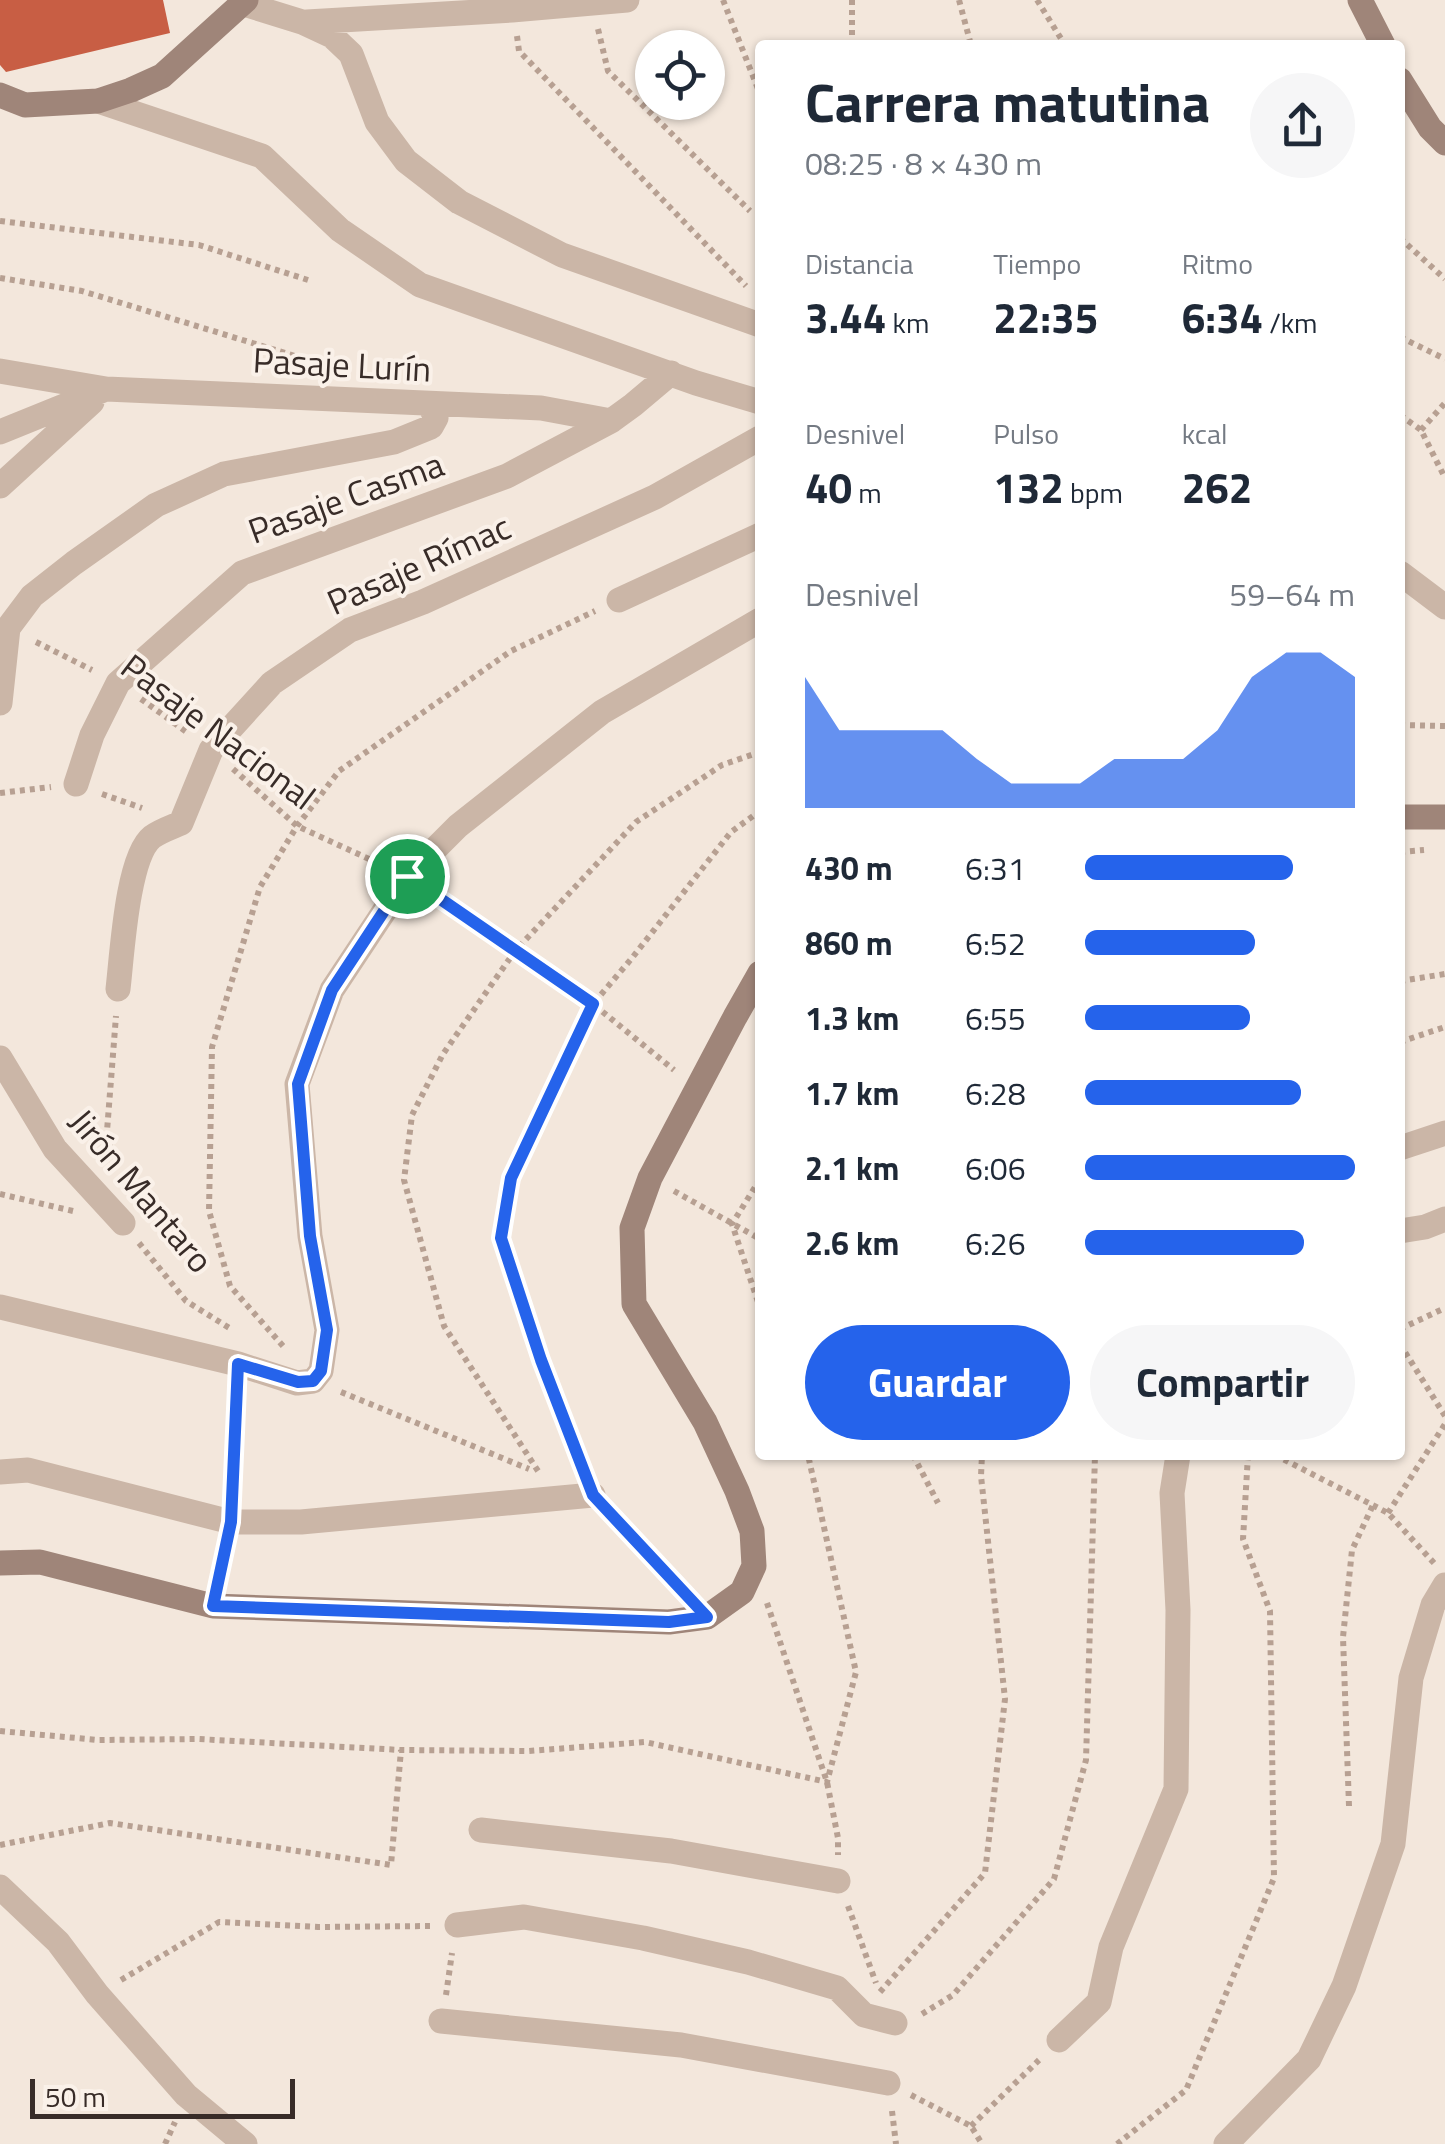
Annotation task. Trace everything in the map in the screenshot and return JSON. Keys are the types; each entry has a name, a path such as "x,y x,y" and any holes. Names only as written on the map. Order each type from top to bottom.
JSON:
{"street":[{"path":"302,22 626,0"},
{"path":"1360,0 1380,40"},
{"path":"0,96 25,105 98,101 131,90 162,76 243,2 332,36 351,54 377,122 406,161 459,202 562,254 755,323"},
{"path":"1405,88 1430,128 1445,143"},
{"path":"98,101 262,156 340,230 420,285 755,400"},
{"path":"0,371 106,389"},
{"path":"611,421 671,373"},
{"path":"0,486 106,389"},
{"name":"Pasaje Lurín","path":"0,432 106,389 540,408 611,421"},
{"path":"0,703 8,628 32,596 74,562 156,505 224,474 394,442 431,426 436,418 429,404"},
{"name":"Pasaje Casma","path":"76,784 92,735 118,683 242,573 506,476 611,421"},
{"name":"Pasaje Rímac","path":"118,990 139,856 150,838 180,823 212,750 272,683 350,630 422,602 656,497 755,441"},
{"path":"619,600 755,537"},
{"path":"1405,577 1445,607"},
{"path":"0,1307 298,1382 313,1381 321,1371 327,1330 310,1236 298,1084 332,990 407,876 458,826 602,712 755,623"},
{"path":"1405,817 1445,817"},
{"path":"0,1563 40,1562 213,1606 669,1622 707,1617 742,1592 754,1566 752,1531 706,1422 634,1304 632,1228 650,1178 755,982"},
{"name":"Jirón Mantaro","path":"0,1058 55,1148 123,1223"},
{"path":"1405,1146 1445,1133"},
{"path":"1405,1230 1445,1219"},
{"path":"1060,2040 1099,2002 1111,1947 1176,1789 1178,1610 1172,1493 1177,1460"},
{"path":"0,1472 28,1470 231,1522 301,1522 593,1495"},
{"path":"1226,2144 1309,2060 1344,1986 1393,1844 1411,1678 1433,1605 1445,1585"},
{"path":"480,1830 671,1851 838,1881"},
{"path":"0,1887 58,1942 96,1994 186,2095 245,2144"},
{"path":"457,1925 524,1917 643,1938 837,1988 864,2015 896,2023"},
{"path":"441,2020 681,2045 888,2084"}],"path":[{"path":"723,0 755,81"},
{"path":"852,0 852,40"},
{"path":"959,0 969,40"},
{"path":"1037,0 1063,40"},
{"path":"592,3 608,71 750,211"},
{"path":"512,10 520,51 752,293"},
{"path":"0,221 199,245 308,280"},
{"path":"1405,243 1445,279"},
{"path":"0,278 82,291 344,372"},
{"path":"1405,339 1445,359"},
{"path":"1421,430 1445,403"},
{"path":"1405,419 1421,430 1445,478"},
{"name":"Pasaje Nacional","path":"8,628 118,683 212,750 297,826 407,876 593,1004 698,1090"},
{"path":"1405,726 1445,726"},
{"path":"313,1381 539,1473 444,1326 404,1180 412,1115 443,1054 515,951 636,822 722,765 755,754"},
{"path":"707,1617 593,1495 541,1360 501,1238 511,1178 593,1004 732,832 755,814"},
{"path":"1405,980 1445,974"},
{"path":"114,1168 107,1131 118,990"},
{"path":"1405,1040 1445,1027"},
{"path":"650,1178 755,1236"},
{"path":"732,1224 755,1187"},
{"path":"0,1194 123,1223"},
{"name":"Jirón Mantaro","path":"123,1223 186,1301 234,1331"},
{"path":"732,1224 755,1293"},
{"path":"1405,1327 1445,1308"},
{"path":"1388,1513 1445,1420 1405,1352"},
{"path":"213,1606 231,1522 238,1364"},
{"path":"0,1730 98,1740 198,1739 402,1750 529,1751 646,1742 827,1782 856,1672 809,1460"},
{"path":"916,1460 938,1504"},
{"path":"880,1992 985,1873 1005,1699 982,1460"},
{"path":"896,2023 929,2012 953,1996 1054,1878 1086,1760 1095,1460"},
{"path":"1117,2144 1186,2090 1274,1878 1270,1611 1243,1539 1248,1460"},
{"path":"1285,1460 1388,1513 1445,1575"},
{"path":"1350,1806 1344,1637 1352,1550 1374,1505"},
{"path":"0,1846 110,1824 392,1865 402,1750"},
{"path":"96,1994 219,1922 318,1928 457,1925 441,2020"},
{"path":"972,2126 1060,2040"},
{"path":"888,2084 972,2126 982,2144"}],"building":[{"path":"0,0 163,0 170,33 6,72 0,65"}],"route":[{"path":"407,876 593,1004 511,1178 501,1238 541,1360 593,1495 707,1617 669,1622 213,1606 231,1522 238,1364 298,1382 313,1381 321,1371 327,1330 310,1236 298,1084 332,990 407,876"}]}
